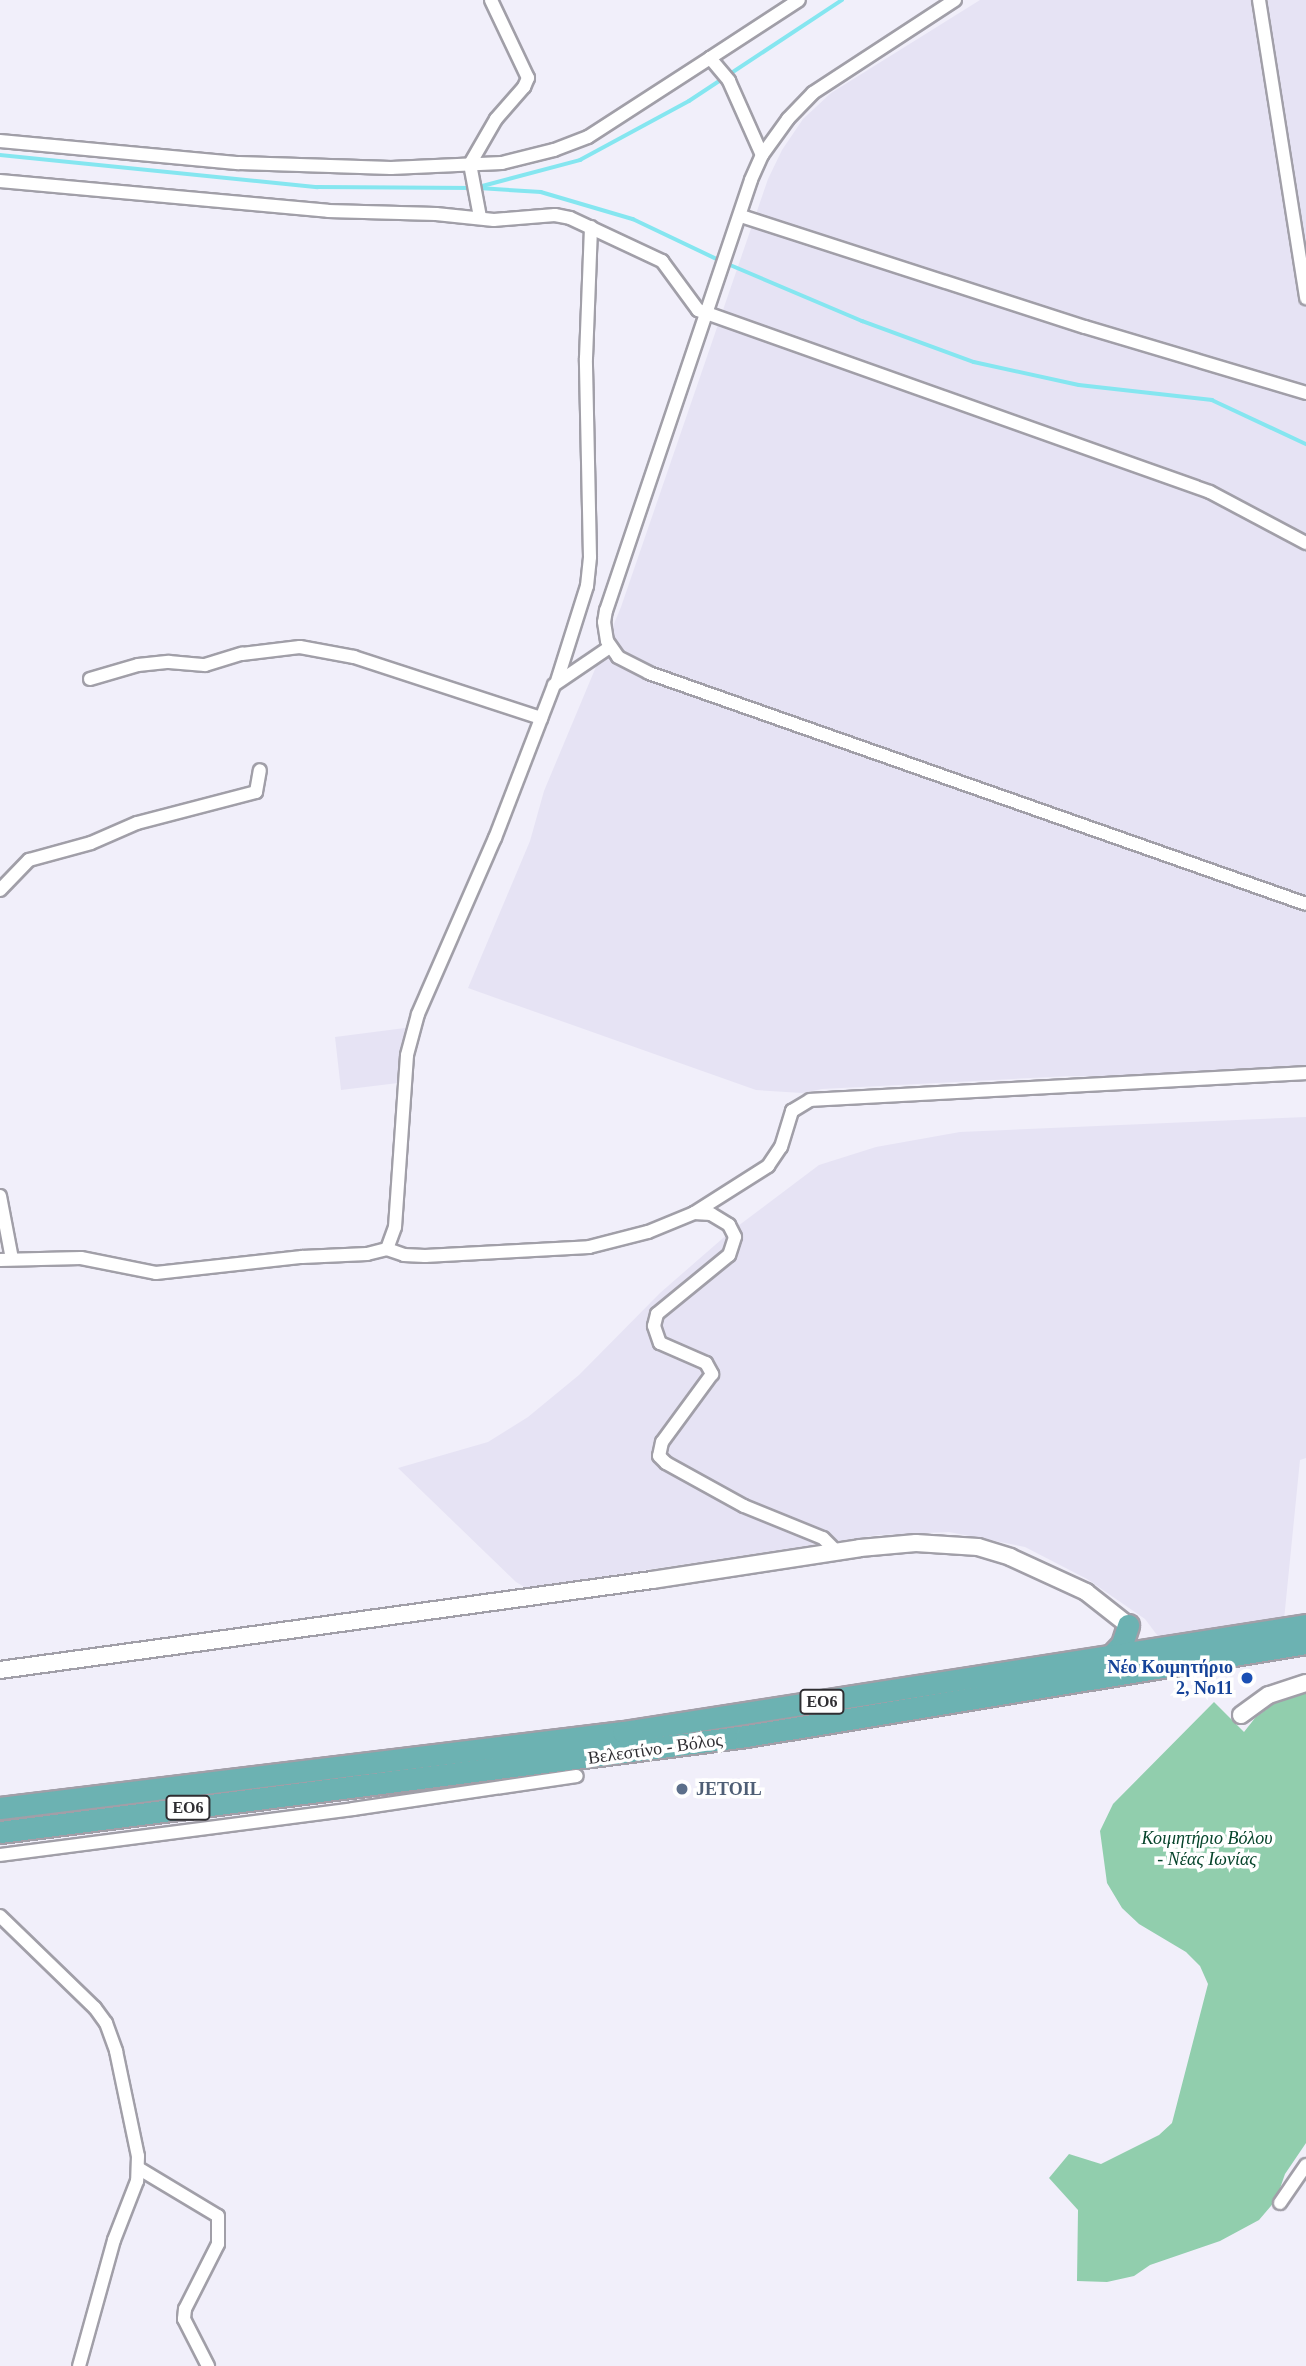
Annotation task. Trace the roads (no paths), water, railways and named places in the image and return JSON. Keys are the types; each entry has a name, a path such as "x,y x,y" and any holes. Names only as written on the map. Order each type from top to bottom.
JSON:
{"highway":[{"path":"1128,1625 1150,1651"},
{"path":"1110,1657 1122,1644 1128,1625"},
{"name":"Βελεστίνο - Βόλος","path":"0,1808 623,1732 1306,1625"},
{"name":"Βελεστίνο - Βόλος","path":"0,1832 486,1781 1306,1643"},
{"path":"0,1794 230,1769 337,1765"}],"street":[{"path":"480,217 470,164 496,119 524,87 528,78 491,0"},
{"path":"0,141 239,163 391,167 514,160 588,137 799,0"},
{"path":"956,0 813,93 788,119 762,155 606,610 604,628 610,647 625,661 649,673 1306,904"},
{"path":"1259,0 1306,298"},
{"path":"710,58 729,81 762,155"},
{"path":"0,181 316,210 502,220 555,215 591,227 662,261 672,271 694,307 1210,492 1306,542"},
{"path":"741,216 1086,327 1306,393"},
{"path":"387,1249 395,1227 403,1097 412,1031 495,838 557,681 587,586 590,557 586,358 591,227"},
{"path":"90,678 138,665 169,662 205,665 242,654 300,647 364,659 541,718"},
{"path":"557,681 610,647"},
{"path":"0,890 29,860 91,843 136,823 256,792 260,770"},
{"path":"0,1196 6,1259 81,1258 156,1273 302,1257 367,1254 387,1249 404,1255 425,1256 589,1247 648,1233 694,1213 768,1166 781,1147 792,1111 810,1100 1306,1073"},
{"path":"694,1213 711,1214 729,1225 735,1243 729,1255 657,1314 654,1326 660,1343 706,1363 712,1374 662,1442 659,1456 666,1463 744,1506 823,1538 836,1552"},
{"path":"0,1670 916,1543 978,1547 1010,1557 1063,1579 1086,1592 1128,1625"},
{"path":"1241,1714 1269,1695 1306,1682"},
{"path":"0,1855 486,1781 576,1776"},
{"path":"0,1916 87,2000 106,2023 121,2070 138,2168 137,2181 114,2240 79,2366"},
{"path":"1280,2203 1306,2165"},
{"path":"138,2168 218,2216 218,2244 185,2309 184,2319 208,2366"}],"waterway":[{"path":"0,155 317,187 475,188 580,160 689,101 842,0"},
{"path":"479,188 541,192 633,219 721,261"},
{"path":"728,264 862,321 974,362 1079,385 1212,400 1306,444"}],"place":[{"name":"Νέο Κοιμητήριο 2, Νο11","path":"1247,1678"},
{"name":"JETOIL","path":"682,1789"}],"park label":[{"name":"Κοιμητήριο Βόλου - Νέας Ιωνίας","path":"1207,1849"}]}
